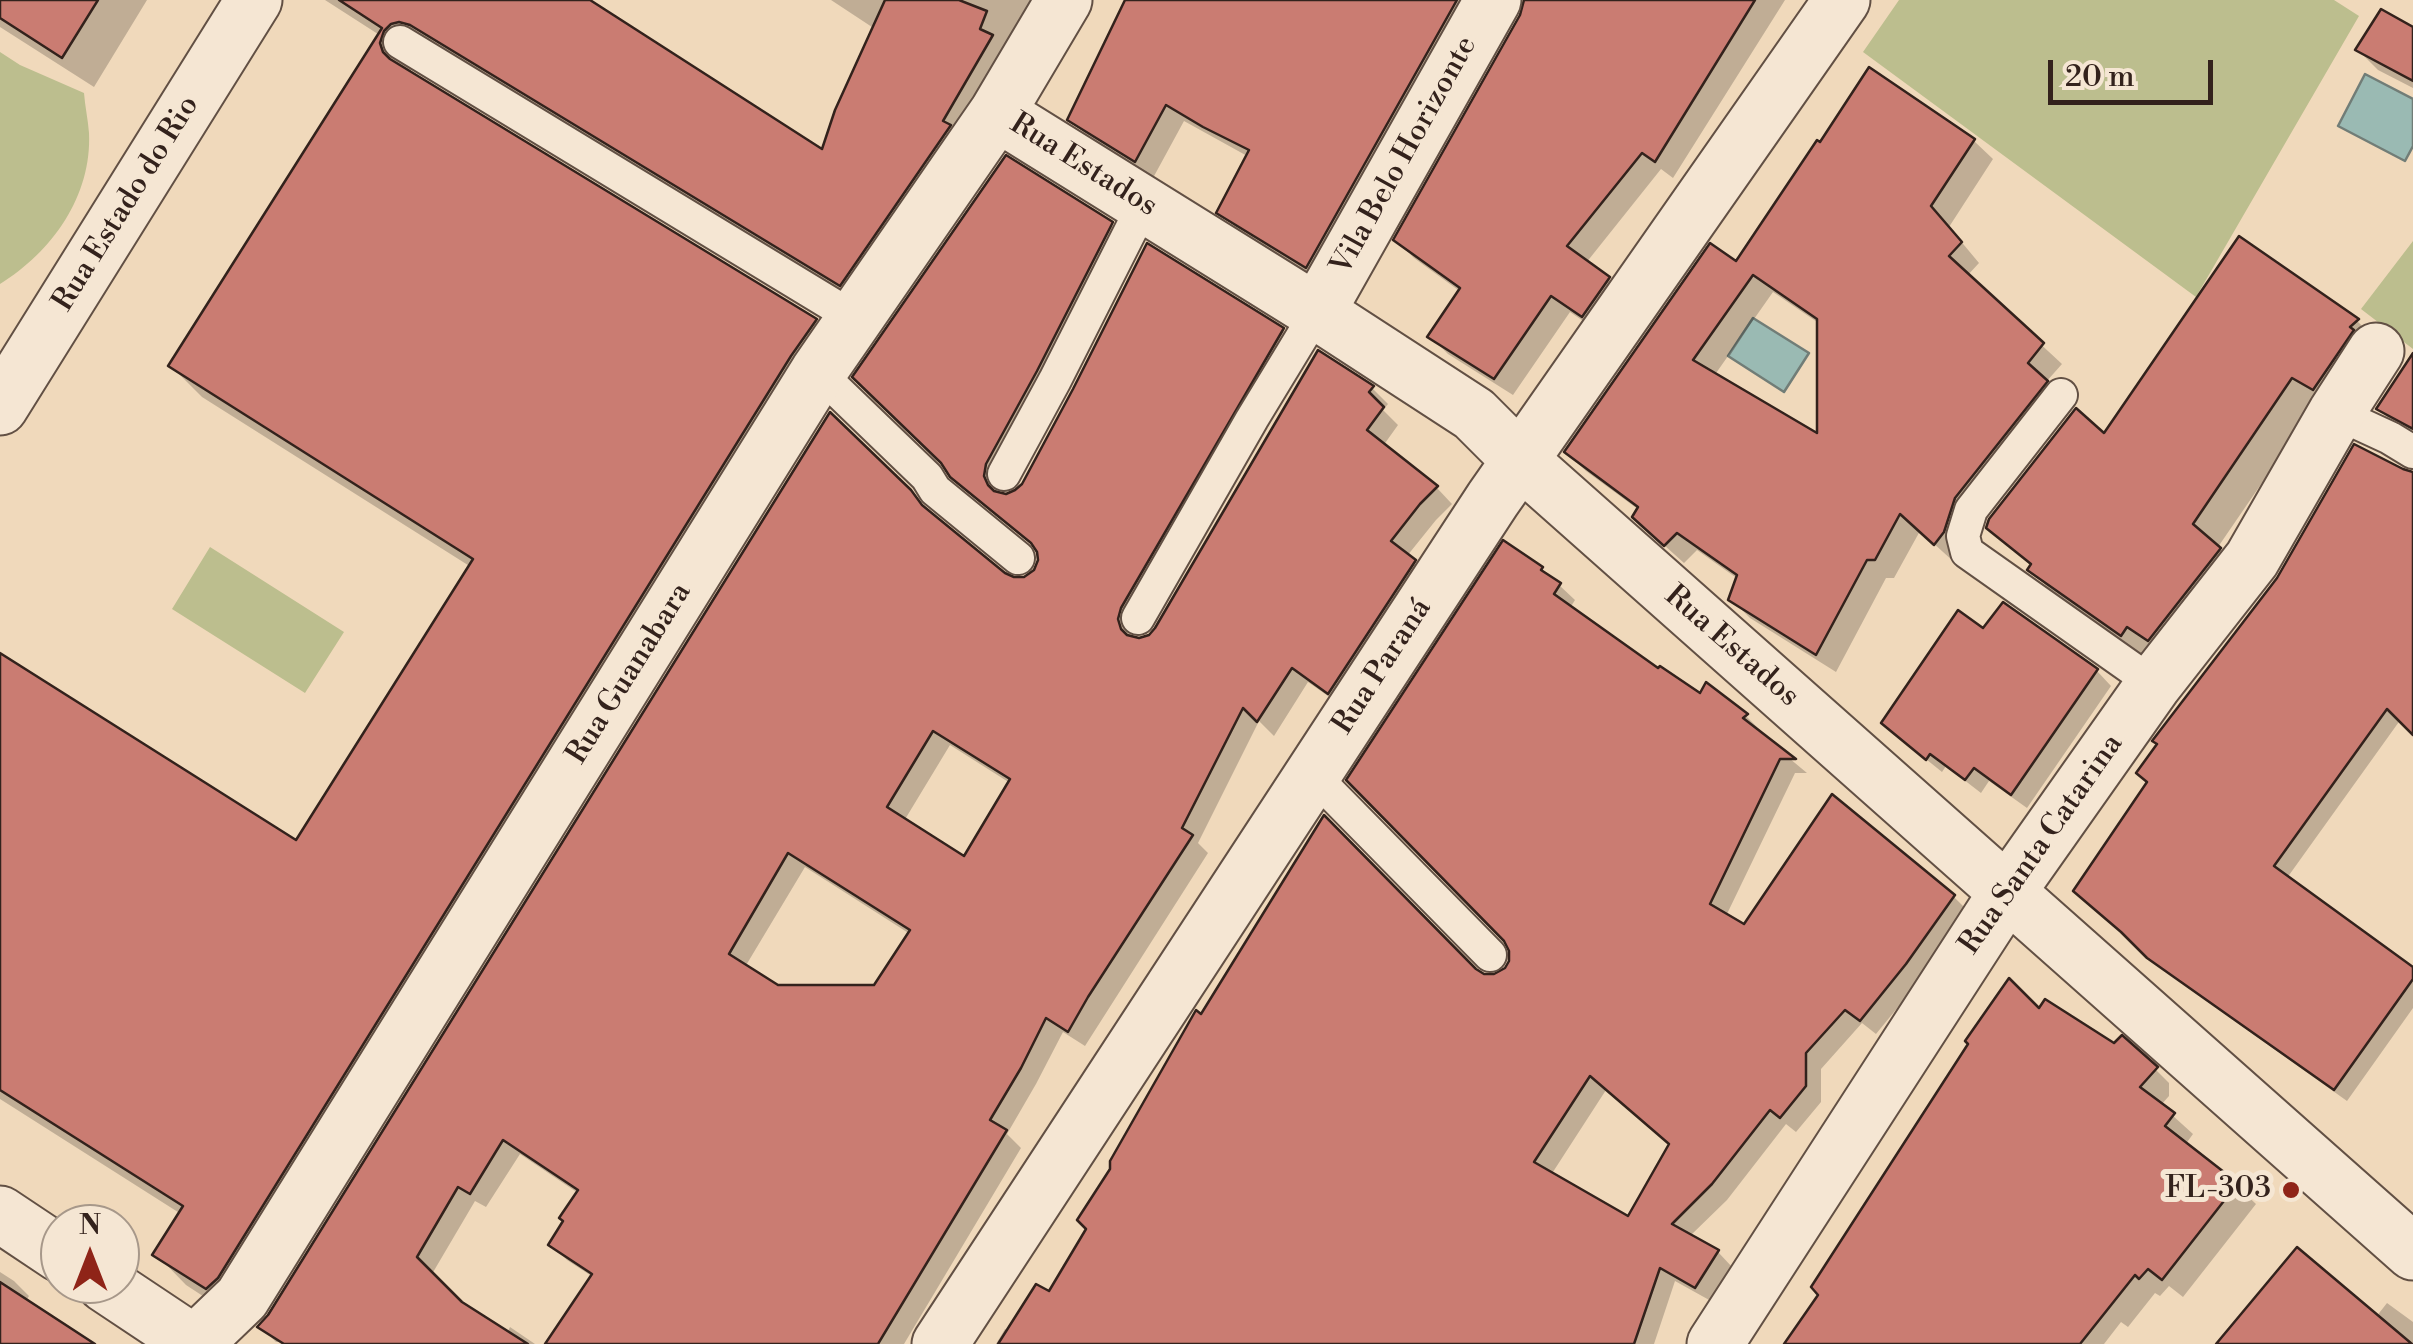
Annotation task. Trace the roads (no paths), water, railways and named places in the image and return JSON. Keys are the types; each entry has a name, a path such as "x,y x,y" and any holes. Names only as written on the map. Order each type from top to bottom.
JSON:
{"street":[{"name":"Rua Estado do Rio","path":"0,407 254,0"},
{"name":"Rua Guanabara","path":"195,1344 242,1298 818,372 998,113 1064,0"},
{"name":"Vila Belo Horizonte","path":"1317,312 1492,0"},
{"name":"Rua Paraná","path":"940,1344 1520,460 1842,0"},
{"name":"Rua Estados","path":"998,113 1474,414 1520,460 2413,1252"},
{"name":"Rua Santa Catarina","path":"1715,1344 2008,890 2154,684 2252,559 2376,351"},
{"path":"0,1214 40,1241"},
{"path":"135,1304 195,1344"}],"lane":[{"path":"400,42 856,318"},
{"path":"1004,474 1144,204"},
{"path":"1138,618 1317,312"},
{"path":"818,372 935,490 1018,558"},
{"path":"2061,394 1971,510 1963,536 1967,552 2154,684"},
{"path":"2336,413 2413,452"},
{"path":"1313,775 1490,955"}],"water":[{"path":"2365,74 2413,99 2413,146 2405,161 2338,126"},
{"path":"1753,318 1809,353 1784,392 1728,356"}],"place":[{"name":"FL-303","path":"2291,1190"}]}
